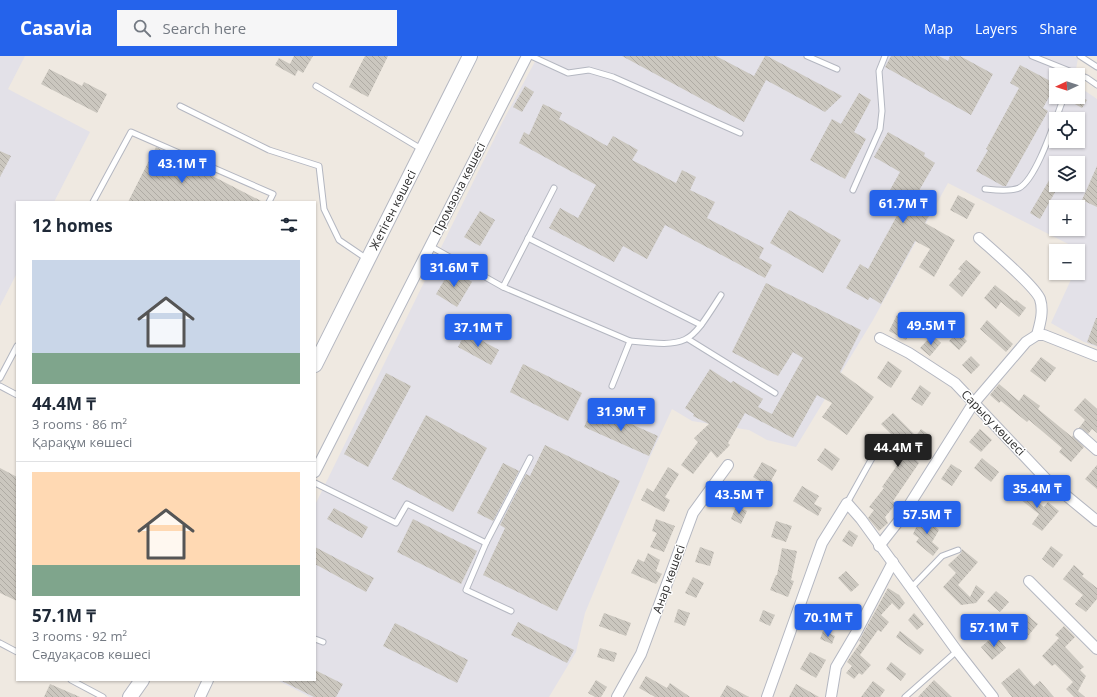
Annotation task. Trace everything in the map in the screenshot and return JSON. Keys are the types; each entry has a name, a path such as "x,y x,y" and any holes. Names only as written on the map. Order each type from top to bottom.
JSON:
{"street":[{"name":"Жетіген көшесі","path":"316,363 470,56"},
{"name":"Промзона көшесі","path":"316,470 527,56"},
{"path":"979,238 1031,287 1040,298 1041,313 1037,335"},
{"path":"879,546 901,518 973,404 1026,342 1037,335 1044,336 1097,356"},
{"name":"Сарысу көшесі","path":"880,338 909,353 955,384 1046,479 1097,521"},
{"path":"1079,434 1097,450"},
{"name":"Анар көшесі","path":"617,697 641,654 693,513 728,465"},
{"path":"767,697 822,543 847,503 861,519 879,546 893,562 957,651 993,697"},
{"path":"831,697 836,667 856,633 893,562"},
{"path":"1029,581 1097,649"},
{"path":"130,697 141,681"},
{"path":"200,697 208,681"}],"lane":[{"path":"531,56 568,73 590,70 613,77 740,133"},
{"path":"807,56 836,70"},
{"path":"853,190 880,129 882,111 879,71 885,56"},
{"path":"1032,56 1059,68"},
{"path":"1080,56 1088,58 1097,67"},
{"path":"1085,77 1097,85"},
{"path":"316,86 424,150"},
{"path":"985,189 1012,190 1020,188 1037,168 1061,104"},
{"path":"180,106 269,150 319,166 324,209 338,240 368,260"},
{"path":"94,201 130,132 273,194 270,201"},
{"path":"503,287 554,188"},
{"path":"528,238 701,325"},
{"path":"430,246 503,287 630,341 665,345 678,344 688,339 701,325 721,295"},
{"path":"688,339 775,392"},
{"path":"612,386 630,341"},
{"path":"0,378 16,348"},
{"path":"0,386 16,394"},
{"path":"847,503 876,451"},
{"path":"512,611 466,590 486,543 530,458"},
{"path":"316,483 396,523 407,504 486,543"},
{"path":"911,588 942,556 958,550"},
{"path":"316,639 323,642"},
{"path":"0,643 16,651"},
{"path":"905,697 957,651"},
{"path":"73,681 103,697"}],"shaded area":[{"path":"0,56 25,56 8,89 90,132 55,201 16,201 16,275 0,306"},
{"path":"538,56 1073,56 1078,58 1076,68 1049,68 1049,104 1085,104 1085,91 1097,99 1097,347 1084,342 1051,323 1071,280 1085,280 1085,244 1068,244 1052,236 1085,236 1085,200 1049,200 1049,234 948,183 873,320 796,447 767,440 749,430 692,421 672,409 649,459 585,613 576,652 549,697 310,697 279,681 316,681 316,503 503,121"}],"building":[{"path":"294,56 313,56 303,73 298,70 295,76 275,65 279,58 290,64"},
{"path":"365,56 388,56 368,97 349,87"},
{"path":"622,56 716,56 754,76 765,56 767,56 842,96 825,112 766,80 744,122"},
{"path":"891,56 939,56 948,61 950,56 960,56 993,74 971,115 885,67"},
{"path":"1020,65 1049,80 1049,97 1043,108 1048,111 1006,186 1003,186 976,171 988,150 986,149 1019,88 1010,83"},
{"path":"49,69 82,86 84,82 107,94 97,113 41,84"},
{"path":"525,86 534,92 522,112 513,107"},
{"path":"859,93 871,100 854,132 866,139 845,179 810,160 832,119 841,124"},
{"path":"543,104 562,113 559,119 607,146 613,136 638,150 632,160 676,183 682,170 696,177 690,190 715,202 707,218 764,248 759,258 772,265 765,278 665,225 647,259 623,246 614,262 549,228 560,208 578,218 596,185 519,143 524,132 529,135"},
{"path":"1075,104 1084,104 1082,108"},
{"path":"888,132 925,153 924,156 935,163 917,194 935,204 925,223 955,240 934,277 919,267 930,249 915,241 881,304 870,297 868,300 846,288 860,264 868,269 906,199 890,190 900,172 874,157"},
{"path":"156,147 261,201 129,201"},
{"path":"0,151 11,156 0,177"},
{"path":"1097,166 1097,207 1085,201 1085,200 1082,200"},
{"path":"1049,180 1049,192 1055,192 1051,200 1049,200 1049,203 1040,219 1030,213"},
{"path":"958,195 975,204 967,219 950,210"},
{"path":"789,210 841,240 823,273 770,243"},
{"path":"480,211 495,220 480,246 464,237"},
{"path":"966,260 981,272 962,297 949,285 961,271 958,269"},
{"path":"451,269 472,282 457,307 436,294"},
{"path":"766,283 861,330 840,372 874,397 847,435 822,417 832,403 817,395 793,438 745,413 728,443 730,445 717,458 711,451 693,474 681,465 698,442 694,438 709,424 693,416 694,414 685,408 710,369 731,383 733,381 763,399 758,407 772,414 803,358 793,352 778,376 732,352"},
{"path":"995,285 1026,308 1019,317 1001,302 996,309 984,298"},
{"path":"897,315 914,324 906,340 889,331"},
{"path":"1097,318 1097,346 1087,342"},
{"path":"987,320 1013,344 1006,352 980,329"},
{"path":"466,332 499,350 491,365 458,347"},
{"path":"958,332 967,341 959,350 949,341"},
{"path":"932,335 941,343 930,356 920,348"},
{"path":"971,356 980,365 971,374 962,365"},
{"path":"1041,357 1056,368 1045,382 1030,371"},
{"path":"888,361 902,371 891,388 877,378"},
{"path":"523,364 582,393 568,421 510,392"},
{"path":"386,373 411,386 368,467 344,454"},
{"path":"999,384 1019,401 1024,394 1040,406 1038,409 1072,437 1073,435 1084,447 1071,462 1059,452 1062,448 1029,420 1027,422 1001,401 999,403 990,395"},
{"path":"920,385 931,393 922,406 911,399"},
{"path":"1085,398 1097,409 1097,433 1092,429 1088,434 1079,428 1085,420 1074,410"},
{"path":"593,407 658,436 649,456 584,427"},
{"path":"893,413 916,436 921,429 932,437 916,460 919,463 893,501 896,504 885,517 888,523 879,531 868,518 874,510 869,507 884,488 882,487 898,464 891,459 902,445 881,424"},
{"path":"426,415 487,448 453,512 392,479"},
{"path":"980,429 992,440 981,452 969,442"},
{"path":"545,445 620,481 557,611 483,575 505,528 500,525 526,474 530,476"},
{"path":"825,448 840,459 832,471 817,460"},
{"path":"982,458 999,472 991,482 974,468"},
{"path":"762,462 777,470 768,486 753,477"},
{"path":"503,463 519,471 493,521 477,513"},
{"path":"951,464 962,471 952,486 941,479"},
{"path":"1097,465 1097,489 1085,479"},
{"path":"668,467 679,474 665,497 670,500 664,512 641,500 647,488 653,492"},
{"path":"0,468 16,476 16,601 0,593"},
{"path":"1016,485 1044,507 1048,502 1059,511 1042,531 1032,524 1039,514 1011,492"},
{"path":"802,486 819,496 814,504 822,508 818,516 793,501"},
{"path":"736,506 747,511 741,524 731,519"},
{"path":"334,508 368,527 362,538 327,519"},
{"path":"922,515 939,530 932,542 939,548 933,556 916,542 919,538 913,534"},
{"path":"413,519 477,551 461,584 397,552"},
{"path":"656,519 675,526 664,552 650,547 657,533 652,531"},
{"path":"776,521 792,526 786,542 771,537"},
{"path":"849,530 858,536 852,547 842,541"},
{"path":"1051,546 1063,555 1053,568 1042,559"},
{"path":"700,547 714,552 710,566 695,562"},
{"path":"316,548 374,578 366,592 316,565"},
{"path":"782,548 797,551 791,580 794,581 788,597 770,590 777,575"},
{"path":"962,549 978,562 958,585 970,597 976,585 985,592 976,603 961,605 943,587 956,573 948,565 961,553"},
{"path":"648,553 660,560 656,571 662,574 656,584 631,573 638,559 644,562"},
{"path":"1074,565 1084,574 1082,576 1097,588 1097,599 1086,612 1075,604 1083,595 1063,579"},
{"path":"846,571 859,585 851,592 838,578"},
{"path":"693,577 704,583 696,598 685,593"},
{"path":"888,588 899,595 905,603 899,610 892,603 881,615 889,622 881,632 878,630 860,655 871,665 862,675 859,673 854,679 846,673 852,666 847,662 861,642 859,641"},
{"path":"996,591 1009,602 1000,612 987,601"},
{"path":"678,609 690,613 685,626 674,622"},
{"path":"763,610 775,615 770,626 759,621"},
{"path":"604,613 631,623 626,636 599,626"},
{"path":"914,613 924,624 917,630 908,620"},
{"path":"1027,615 1038,624 1027,637 1016,628"},
{"path":"518,622 574,650 567,663 511,635"},
{"path":"395,623 468,660 457,683 383,646"},
{"path":"1064,626 1075,637 1065,647 1084,667 1080,670 1086,676 1078,691 1085,697 1074,697 1066,689 1073,682 1055,664 1052,666 1042,656 1059,638 1055,635"},
{"path":"823,631 835,636 832,644 820,639"},
{"path":"900,631 924,650 920,655 896,637"},
{"path":"995,635 1006,648 992,660 981,647"},
{"path":"600,648 617,653 614,662 597,657"},
{"path":"810,652 826,660 816,678 800,669"},
{"path":"891,662 906,674 901,681 886,669"},
{"path":"1019,668 1034,686 1040,681 1054,697 1012,697 1001,683"},
{"path":"316,670 343,684 336,697 314,697 282,681 316,681"},
{"path":"646,676 667,688 670,683 690,697 655,697 639,688"},
{"path":"596,680 607,687 601,697 595,697 588,693"},
{"path":"934,680 952,697 918,697"},
{"path":"873,681 885,690 880,697 861,697"},
{"path":"50,684 80,697 44,697"},
{"path":"796,684 819,697 789,697"},
{"path":"727,685 749,697 720,697"}]}
